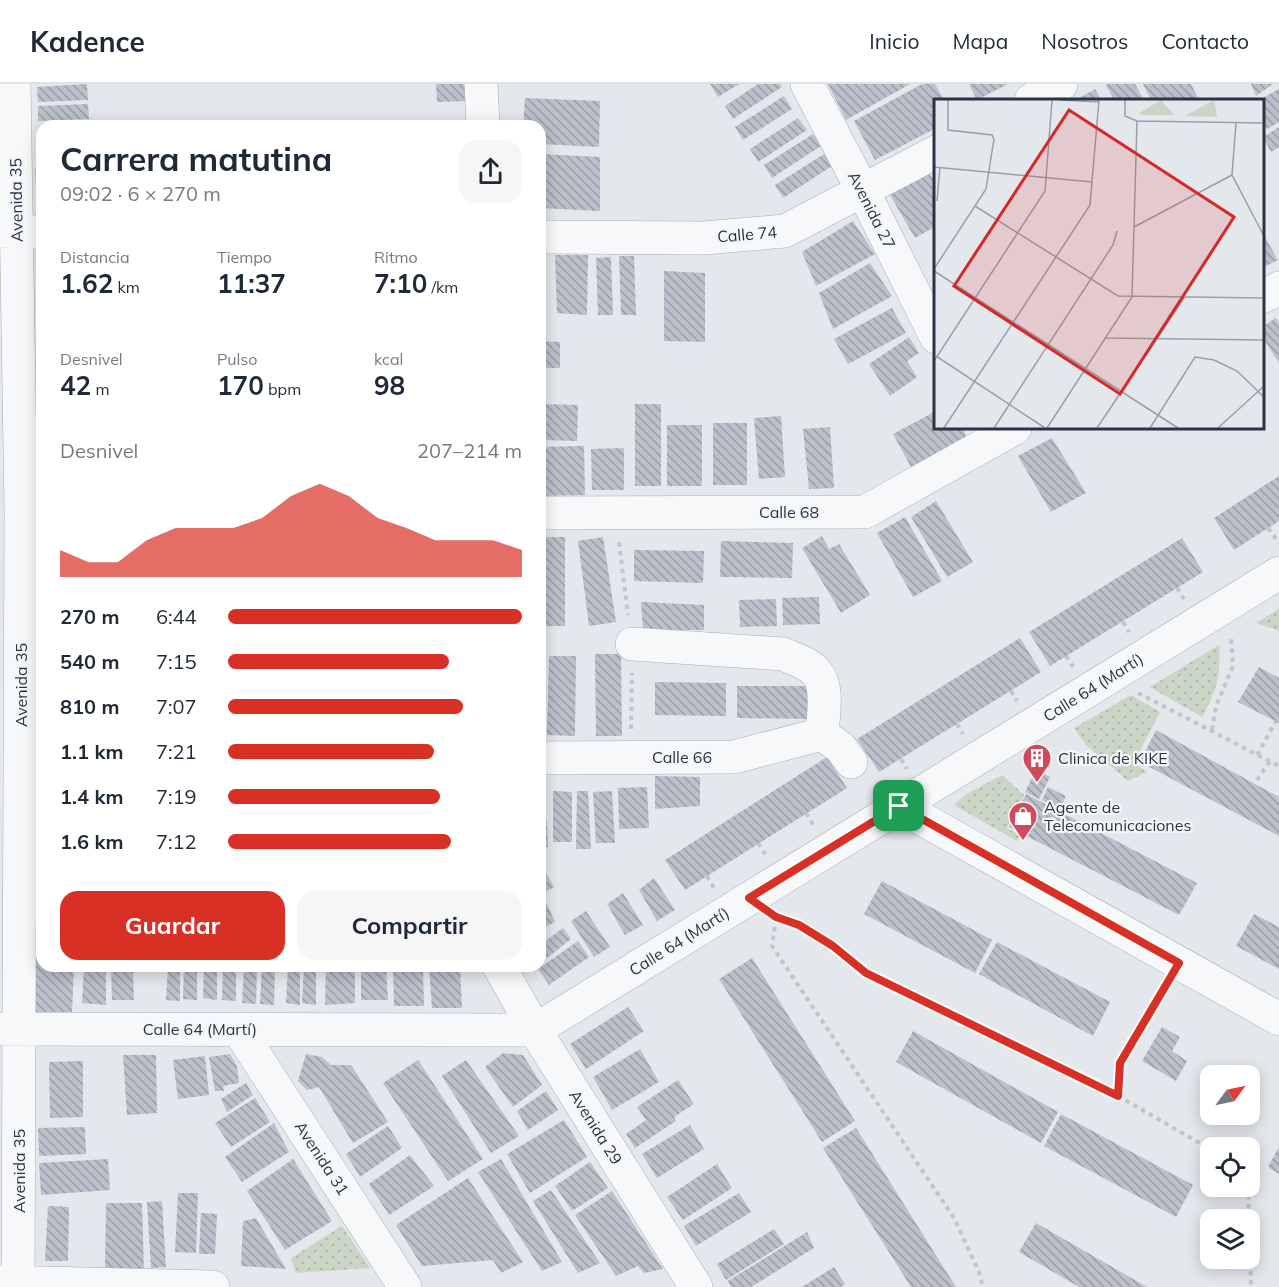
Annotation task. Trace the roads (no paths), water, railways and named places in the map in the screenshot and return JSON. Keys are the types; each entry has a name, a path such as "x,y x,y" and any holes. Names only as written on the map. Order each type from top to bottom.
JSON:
{"street":[{"name":"Avenida 35","path":"12,1284 10,1029 21,766 19,231 14,84"},
{"path":"481,84 483,120"},
{"name":"Avenida 27","path":"807,84 934,333"},
{"path":"1033,99 1061,84"},
{"name":"Calle 74","path":"546,237 704,238 785,231 934,153"},
{"path":"1264,296 1279,288"},
{"name":"Calle 68","path":"546,513 865,512 994,432"},
{"name":"Calle 64 (Martí)","path":"10,1029 535,1030 1279,573"},
{"path":"632,644 783,654 802,662 817,673 822,688 824,709 822,734 841,748 851,762"},
{"name":"Calle 66","path":"546,758 734,757 822,734"},
{"path":"899,806 1279,1019"},
{"name":"Avenida 29","path":"502,972 535,1030 696,1287"},
{"name":"Avenida 31","path":"238,1029 405,1287"},
{"path":"12,1284 213,1287"}],"place":[{"name":"Clinica de KIKE","path":"1037,784"},
{"name":"Agente de Telecomunicaciones","path":"1023,842"}]}
